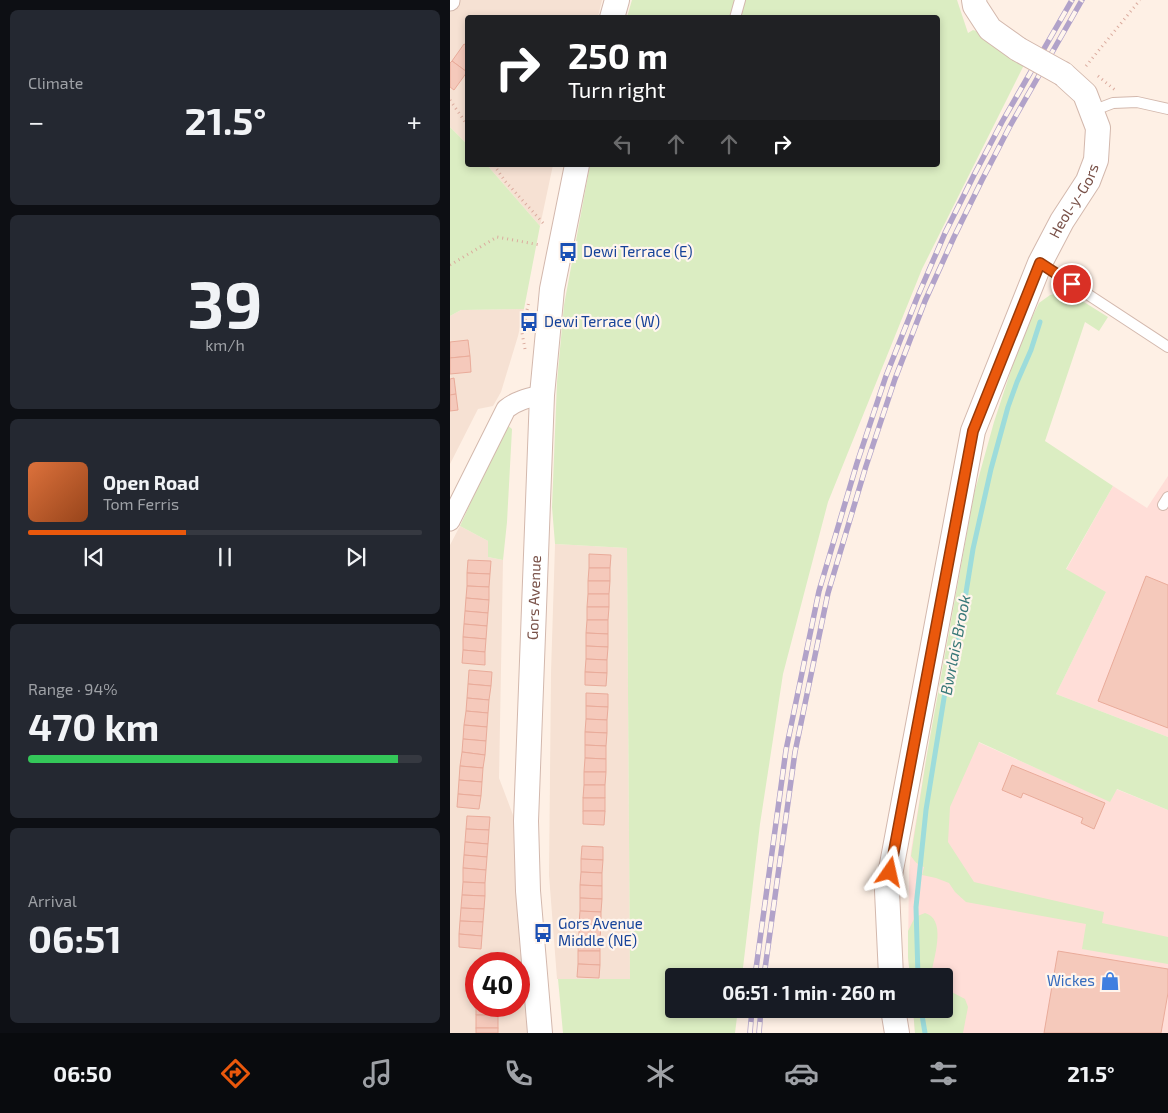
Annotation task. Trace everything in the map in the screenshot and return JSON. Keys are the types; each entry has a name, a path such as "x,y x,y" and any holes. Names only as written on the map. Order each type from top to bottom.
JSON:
{"street":[{"path":"613,15 617,0"},
{"name":"Heol-y-Gors","path":"891,968 887,891 973,431 1040,263 1062,221 1088,181 1096,160 1098,128 1085,94 1063,74 1018,49 990,29 975,6 974,0"},
{"name":"Gors Avenue","path":"540,1033 528,891 526,821 542,395 552,289 577,167"},
{"path":"450,521 506,409 514,402 542,395"}],"lane":[{"path":"736,15 740,0"},
{"path":"1092,111 1113,103 1137,102 1168,110"},
{"path":"1040,263 1168,347"}],"path":[{"path":"1117,103 1114,90 1086,66 1140,0"},
{"path":"450,100 465,122"},
{"path":"495,167 505,181 544,224"},
{"path":"450,265 497,237 540,245"}],"shaded area":[{"path":"450,0 602,0 598,15 465,15 465,142 450,127"},
{"path":"489,167 553,167 540,226"},
{"path":"524,309 501,392 493,406 478,409 450,464 450,316 461,310"},
{"path":"1168,476 1168,737 1056,694 1106,592 1066,570 1113,486 1147,508"},
{"path":"460,526 488,541 488,557 503,560 499,778 516,823 526,952 465,952 465,1017 530,1017 530,1007 532,1033 450,1033 450,545"},
{"path":"555,544 627,548 630,980 557,979 549,875 551,673"},
{"path":"933,722 1110,801 1116,789 1168,810 1168,1033 915,1033 914,1018 953,1018 953,968 909,968 908,957 909,871"}],"green space":[{"path":"632,0 957,0 968,33 973,30 979,32 1025,63 922,269 828,502 783,674 760,824 743,968 665,968 665,1018 737,1018 735,1033 563,1033 558,979 630,979 627,548 555,544 552,507 557,382 564,305 590,167 940,167 940,15 628,15"},
{"path":"450,127 465,142 465,167 489,167 540,226 524,309 461,310 450,316"},
{"path":"1056,294 1068,299 1071,294 1108,317 1099,331 1085,322 1045,441 1113,486 1066,569 1106,592 1056,694 1168,737 1168,810 1117,789 1110,802 979,742 950,807 948,842 974,882 1104,912 1102,923 1168,937 1168,964 1082,949 1086,924 966,902 955,892 949,883 922,875 924,867 916,863 911,856 927,754 974,494 994,422 1021,340 1039,303 1050,295"},
{"path":"506,424 512,429 503,560 488,557 488,541 460,526"},
{"path":"925,913 935,922 938,938 932,968 909,968 908,931 915,917"},
{"path":"953,993 965,999 968,1007 963,1033 915,1033 914,1018 953,1018"}],"building":[{"path":"464,44 465,44 465,71 452,61"},
{"path":"452,61 465,71 465,75 454,90 450,87 450,63"},
{"path":"468,340 470,356 450,358 450,342"},
{"path":"470,356 471,372 450,374 450,358"},
{"path":"454,378 456,394 450,395 450,379"},
{"path":"456,394 458,410 450,411 450,395"},
{"path":"589,554 611,555 610,568 589,568"},
{"path":"468,560 491,561 490,574 467,573"},
{"path":"589,568 610,568 610,581 588,581"},
{"path":"467,573 490,574 489,587 467,586"},
{"path":"1146,576 1168,585 1168,728 1098,701"},
{"path":"588,581 610,581 609,594 588,594"},
{"path":"467,586 489,587 489,600 466,598"},
{"path":"588,594 609,594 609,607 587,607"},
{"path":"466,598 489,600 488,613 465,611"},
{"path":"587,607 609,607 608,620 587,620"},
{"path":"465,611 488,613 487,626 464,624"},
{"path":"587,620 608,620 608,634 586,633"},
{"path":"464,624 487,626 486,639 463,637"},
{"path":"586,633 608,634 608,647 586,646"},
{"path":"463,637 486,639 485,652 463,650"},
{"path":"586,646 608,647 607,660 586,659"},
{"path":"463,650 485,652 485,665 462,663"},
{"path":"586,659 607,660 607,673 585,672"},
{"path":"469,670 492,672 491,686 468,684"},
{"path":"585,672 607,673 606,686 585,685"},
{"path":"468,684 491,686 489,700 467,698"},
{"path":"586,693 608,694 608,707 586,706"},
{"path":"467,698 489,700 488,713 466,711"},
{"path":"586,706 608,707 607,720 586,719"},
{"path":"466,711 488,713 487,727 464,725"},
{"path":"586,719 607,720 607,733 585,732"},
{"path":"464,725 487,727 486,741 463,739"},
{"path":"585,732 607,733 606,746 585,745"},
{"path":"463,739 486,741 485,755 462,752"},
{"path":"585,745 606,746 606,759 585,758"},
{"path":"462,752 485,755 483,768 460,766"},
{"path":"585,758 606,759 606,772 584,772"},
{"path":"1012,765 1105,803 1094,829 1081,823 1083,818 1023,793 1021,798 1002,790"},
{"path":"460,766 483,768 482,782 459,780"},
{"path":"584,772 606,772 605,785 584,785"},
{"path":"459,780 482,782 481,796 458,794"},
{"path":"584,785 605,785 605,798 583,798"},
{"path":"458,794 481,796 479,809 457,807"},
{"path":"583,798 605,798 605,811 583,811"},
{"path":"583,811 605,811 604,825 583,824"},
{"path":"467,816 490,817 489,830 466,829"},
{"path":"466,829 489,830 488,844 465,842"},
{"path":"465,842 488,844 487,857 464,855"},
{"path":"582,846 603,847 603,860 581,859"},
{"path":"464,855 487,857 486,870 463,868"},
{"path":"581,859 603,860 602,873 581,872"},
{"path":"463,868 486,870 485,883 463,882"},
{"path":"581,872 602,873 602,886 580,885"},
{"path":"463,882 485,883 485,896 462,895"},
{"path":"580,885 602,886 602,899 580,898"},
{"path":"462,895 485,896 484,909 461,908"},
{"path":"580,898 602,899 601,912 580,911"},
{"path":"461,908 484,909 483,922 460,921"},
{"path":"580,911 601,912 601,925 579,924"},
{"path":"460,921 483,922 482,936 459,934"},
{"path":"579,924 601,925 600,938 579,938"},
{"path":"459,934 482,936 481,949 459,947"},
{"path":"579,938 600,938 600,951 578,951"},
{"path":"578,951 600,951 600,965 578,964"},
{"name":"Wickes","path":"1058,951 1168,969 1168,993 1161,1033 1044,1033"},
{"path":"578,964 600,965 599,978 577,977"},
{"path":"476,1017 498,1017 498,1028 476,1028"},
{"path":"476,1028 498,1028 498,1033 476,1033"}],"waterway":[{"name":"Bwrlais Brook","path":"918,968 916,907 926,810 945,692 959,636 973,549 991,469 1008,407 1040,322"},
{"name":"Bwrlais Brook","path":"922,1018 925,1033"}],"railway":[{"path":"756,968 786,750 819,591 857,463 886,376 945,233 1002,122 1072,0"},
{"path":"765,968 795,752 828,593 866,466 895,379 925,301 954,237 1010,126 1082,0"},
{"path":"750,1033 751,1018"},
{"path":"759,1033 760,1018"}],"place":[{"name":"Dewi Terrace (E)","path":"568,252"},
{"name":"Dewi Terrace (W)","path":"529,322"},
{"name":"Gors Avenue Middle (NE)","path":"543,933"},
{"name":"Wickes","path":"1110,981"}],"route":[{"path":"890,872 973,431 1040,263 1072,284"}]}
